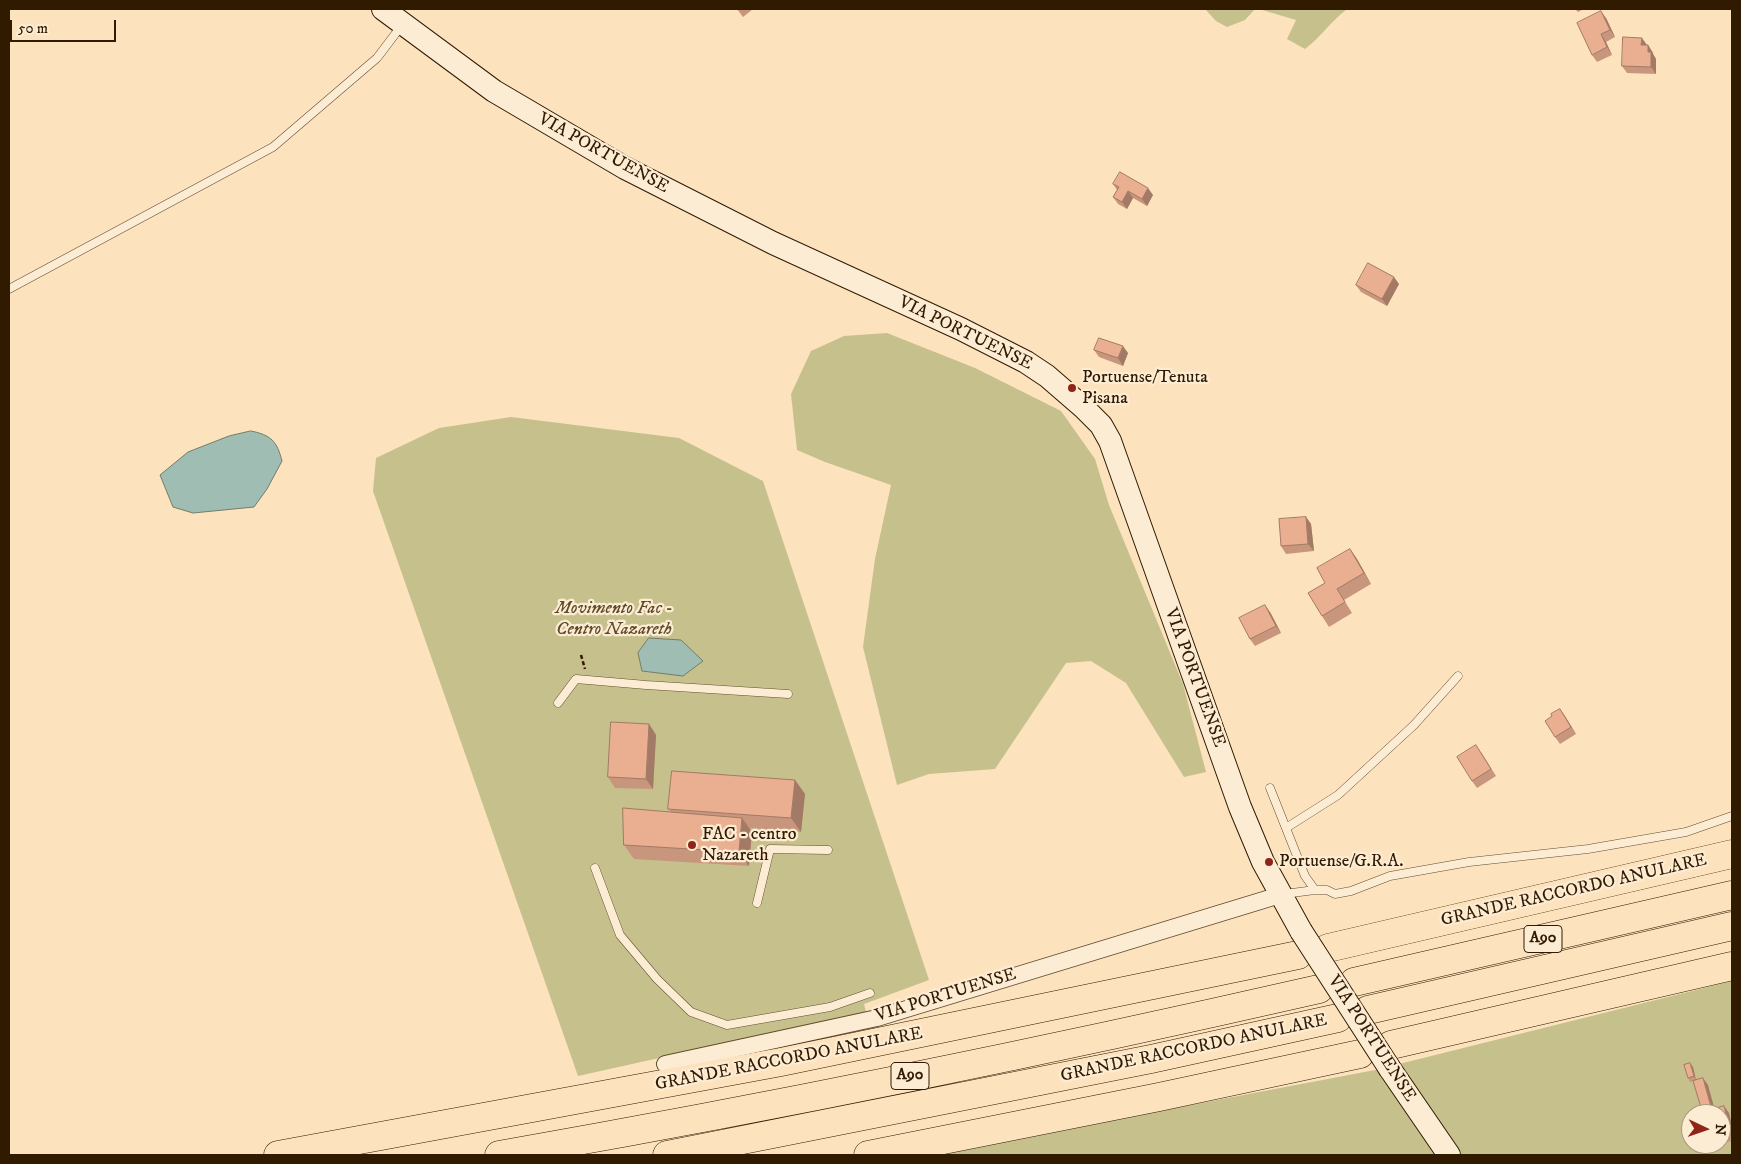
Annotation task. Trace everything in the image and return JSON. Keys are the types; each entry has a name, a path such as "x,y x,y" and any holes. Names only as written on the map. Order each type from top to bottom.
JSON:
{"highway":[{"name":"GRANDE RACCORDO ANULARE","path":"1328,948 1732,854"},
{"name":"A90","path":"1354,982 1732,895"},
{"name":"A90","path":"1368,1010 1732,926"},
{"name":"GRANDE RACCORDO ANULARE","path":"278,1155 781,1062 1300,943"},
{"path":"1390,1057 1732,966"},
{"name":"GRANDE RACCORDO ANULARE","path":"499,1155 587,1140 872,1084 1146,1028 1319,989"},
{"name":"GRANDE RACCORDO ANULARE","path":"667,1155 1141,1061 1338,1018"},
{"path":"868,1155 1360,1054"}],"main road":[{"name":"VIA PORTUENSE","path":"383,9 502,96 625,168 773,243 960,329 1026,362 1048,376 1084,408 1104,430 1114,452 1240,807 1300,943 1390,1057 1449,1155"}],"street":[{"name":"VIA PORTUENSE","path":"665,1064 877,1018 1280,895"}],"lane":[{"path":"9,289 273,148 377,58 403,24"},
{"path":"1286,828 1338,795 1414,725 1458,676"},
{"path":"558,703 576,679 646,686 788,694"},
{"path":"1270,788 1305,876 1315,890"},
{"path":"1280,895 1315,890 1327,890 1336,894 1351,892 1390,876 1469,862 1588,849 1686,832 1732,816"},
{"path":"757,903 770,849 828,850"},
{"path":"595,868 620,935 657,979 691,1012 727,1026 830,1007 870,993"}],"green space":[{"path":"1205,9 1255,9 1245,20 1227,27 1216,21"},
{"path":"1259,9 1347,9 1305,49 1287,39 1296,20"},
{"path":"887,333 975,368 1061,411 1095,459 1109,505 1183,684 1206,772 1184,777 1126,683 1091,661 1066,663 995,769 929,774 897,785 863,647 875,559 891,485 797,450 791,394 811,351 844,336"},
{"name":"Movimento Fac - Centro Nazareth","path":"511,417 679,438 763,481 929,980 864,1004 866,1012 578,1076 373,491 376,458 439,428"},
{"path":"1732,981 1732,1155 927,1155 1375,1070"}],"water":[{"path":"251,431 272,440 278,448 282,461 267,489 254,507 193,513 173,507 160,475 188,452 229,436"},
{"path":"649,638 681,640 703,661 683,676 642,671 638,653"}],"building":[{"path":"1601,11 1610,30 1601,34 1607,47 1592,55 1577,23"},
{"path":"1623,37 1642,38 1641,45 1648,45 1648,52 1651,52 1651,67 1622,66"},
{"path":"1120,172 1148,188 1142,199 1128,191 1122,202 1113,197 1119,187 1113,184"},
{"path":"1368,263 1394,277 1382,299 1356,285"},
{"path":"1099,338 1123,346 1118,358 1094,350"},
{"path":"1306,517 1308,544 1281,546 1279,519"},
{"path":"1350,549 1364,573 1337,589 1345,602 1322,616 1308,593 1325,583 1317,568"},
{"path":"1265,605 1276,626 1250,639 1239,618"},
{"path":"1560,709 1571,727 1555,737 1545,721 1552,716 1551,714"},
{"path":"611,722 649,724 646,779 608,777"},
{"path":"1476,745 1491,769 1472,781 1457,757"},
{"path":"672,771 795,780 791,818 668,809"},
{"path":"623,808 742,818 739,852 624,845"},
{"path":"1690,1063 1694,1076 1688,1078 1684,1065"},
{"path":"1703,1078 1710,1104 1700,1104 1693,1081"}],"place":[{"name":"Portuense/Tenuta Pisana","path":"1072,388"},
{"name":"FAC - centro Nazareth","path":"692,845"},
{"name":"Portuense/G.R.A.","path":"1269,862"}]}
